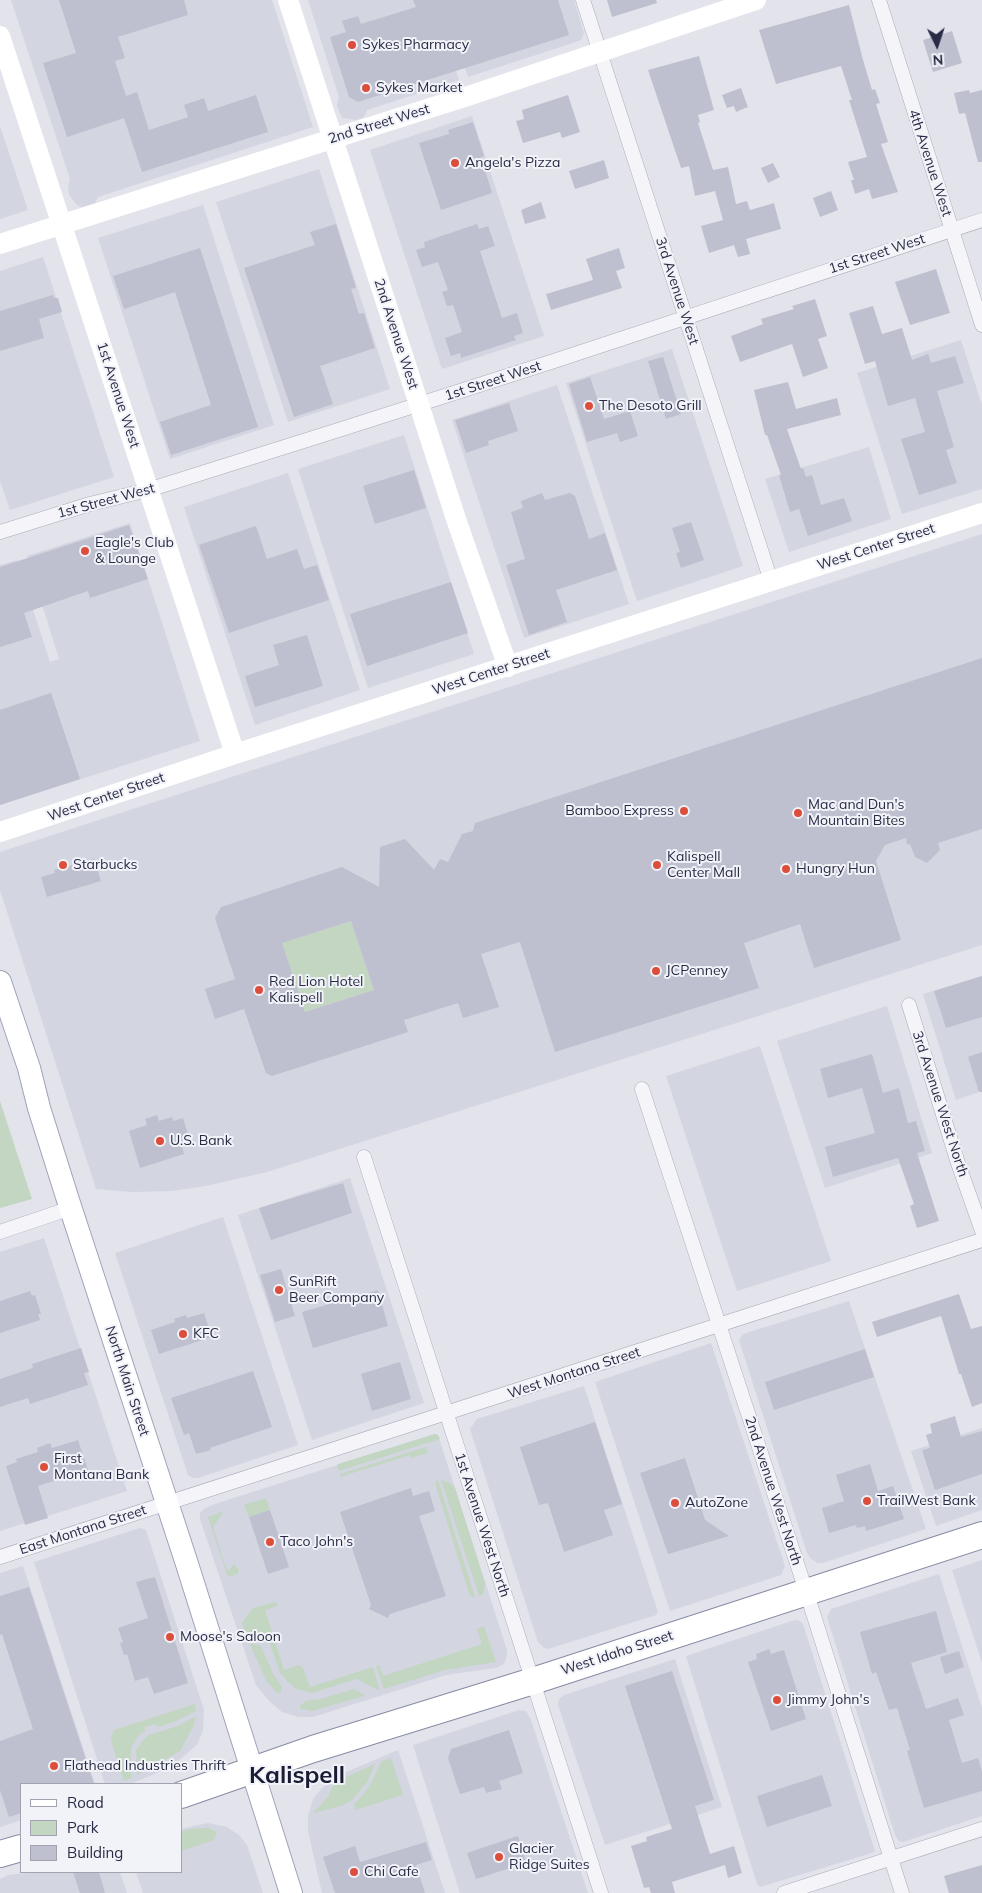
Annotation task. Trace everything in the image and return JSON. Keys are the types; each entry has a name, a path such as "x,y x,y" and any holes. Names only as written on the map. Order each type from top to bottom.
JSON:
{"highway":[{"name":"West Idaho Street","path":"182,1795 252,1770 982,1535"},
{"path":"0,1854 20,1848"}],"main road":[{"name":"North Main Street","path":"0,982 291,1893"}],"street":[{"name":"2nd Avenue West","path":"288,0 460,531 508,667"},
{"name":"3rd Avenue West","path":"583,0 771,581"},
{"name":"2nd Street West","path":"0,244 600,52 756,0"},
{"name":"4th Avenue West","path":"878,0 982,325"},
{"name":"1st Avenue West","path":"0,36 235,754"},
{"name":"1st Street West","path":"0,532 90,504 148,490 419,404 982,220"},
{"name":"West Center Street","path":"0,832 235,754 982,513"},
{"name":"3rd Avenue West North","path":"909,1006 958,1163 982,1230"},
{"name":"2nd Avenue West North","path":"642,1089 806,1591 902,1893"},
{"name":"1st Avenue West North","path":"364,1157 601,1893"},
{"path":"0,1232 71,1208"},
{"name":"West Montana Street","path":"166,1503 982,1240"},
{"name":"East Montana Street","path":"0,1557 166,1503"},
{"path":"784,1893 982,1829"}],"shaded area":[{"path":"11,0 272,0 313,127 98,197 95,203 89,205 82,207 77,205 69,195 68,186 70,179"},
{"path":"308,0 433,0 459,80 367,110 364,117 356,120 342,118 337,106 339,97"},
{"path":"443,0 574,0 584,33 581,40 576,42 468,77"},
{"path":"472,116 544,336 442,369 370,150"},
{"path":"0,126 28,210 0,219"},
{"path":"319,169 390,389 288,422 216,202"},
{"path":"203,205 274,425 170,459 98,238"},
{"path":"43,257 114,477 10,510 0,481 0,271"},
{"path":"961,340 982,405 982,489 902,514 857,373"},
{"path":"672,349 743,566 637,601 566,383"},
{"path":"557,385 629,604 524,638 452,420"},
{"path":"404,435 474,654 368,688 298,469"},
{"path":"869,447 891,519 789,552 765,479"},
{"path":"288,473 360,690 255,725 184,507"},
{"path":"130,523 200,741 0,805 0,565 17,560 50,662 59,659 27,556"},
{"path":"982,534 982,945 267,1172 206,1186 172,1191 131,1192 96,1189 0,890 0,852"},
{"path":"982,976 982,1091 956,1100 923,994"},
{"path":"887,1006 932,1153 825,1188 777,1041"},
{"path":"760,1046 831,1261 737,1291 666,1076"},
{"path":"350,1178 424,1403 312,1440 238,1215"},
{"path":"223,1217 298,1445 193,1478 188,1475 115,1253"},
{"path":"44,1238 127,1491 0,1531 0,1252"},
{"path":"849,1301 926,1529 823,1563 818,1563 811,1559 807,1553 739,1340 743,1334"},
{"path":"711,1343 785,1566 781,1575 670,1611 595,1382"},
{"path":"584,1386 658,1612 656,1615 548,1649 538,1642 470,1429 477,1419"},
{"path":"982,1428 982,1510 936,1526 911,1451"},
{"path":"435,1434 438,1435 507,1650 504,1664 496,1668 446,1675 313,1717 298,1717 282,1712 268,1700 256,1685 200,1519 200,1513 205,1508 221,1502"},
{"path":"140,1528 146,1530 204,1710 203,1731 197,1745 178,1761 133,1783 105,1783 34,1562"},
{"path":"982,1560 982,1663 952,1570"},
{"path":"23,1566 95,1783 20,1783 20,1820 0,1827 0,1573"},
{"path":"939,1574 982,1708 982,1816 903,1842 899,1841 895,1835 827,1617 831,1609"},
{"path":"795,1620 803,1624 875,1851 760,1887 757,1884 686,1656"},
{"path":"675,1659 722,1807 605,1845 558,1705 559,1699 564,1695"},
{"path":"519,1710 526,1711 531,1720 588,1893 460,1893 413,1745"},
{"path":"398,1750 445,1893 322,1893 308,1831 308,1816 313,1799 322,1788 344,1773"},
{"path":"208,1823 227,1827 239,1835 247,1845 263,1893 143,1893 136,1873 182,1873 182,1829"},
{"path":"26,1873 120,1873 127,1893 0,1893 0,1879 8,1875"}],"green space":[{"path":"351,921 374,990 305,1012 282,943"},
{"path":"0,1101 32,1199 0,1208"},
{"path":"435,1434 440,1439 339,1471 337,1467 338,1464"},
{"path":"426,1447 428,1453 411,1458 410,1455 340,1477 340,1474"},
{"path":"438,1480 475,1597 472,1597 469,1593 436,1486"},
{"path":"441,1480 450,1483 455,1488 485,1583 483,1594 479,1596"},
{"path":"266,1498 270,1510 249,1517 244,1505"},
{"path":"224,1511 213,1527 226,1568 229,1571 234,1564 239,1570 237,1574 228,1577 208,1517"},
{"path":"276,1602 277,1606 265,1610 284,1670 299,1665 303,1668 310,1687 373,1667 380,1691 357,1679 312,1693 296,1689 280,1673 270,1644 246,1635 242,1623 253,1608"},
{"path":"484,1626 496,1662 445,1670 384,1689 376,1666 379,1665 383,1676 482,1644 477,1629"},
{"path":"250,1644 261,1646 273,1674 282,1687 280,1693 277,1693 266,1680"},
{"path":"354,1689 365,1695 312,1711 300,1709 300,1706 306,1701 321,1699"},
{"path":"195,1704 196,1711 174,1722 158,1727 155,1724 145,1727 145,1731 138,1736 131,1748 131,1778 124,1781 112,1744 111,1736 114,1730"},
{"path":"196,1716 193,1727 180,1751 137,1775 136,1750 144,1739 149,1735 178,1726"},
{"path":"391,1758 403,1795 355,1810 354,1805 369,1787 381,1762"},
{"path":"375,1764 368,1781 351,1801 341,1806 313,1813 328,1797 333,1786 346,1777"},
{"path":"208,1828 217,1832 214,1840 182,1851 182,1832 190,1829"}],"building":[{"path":"59,0 184,0 188,15 118,37 125,58 115,61 126,96 137,92 149,130 188,117 184,105 204,98 208,111 256,95 268,132 142,172 124,118 67,137 43,63 76,53"},
{"path":"413,0 558,0 569,35 358,102 349,97 330,37 346,32 342,21 358,16 361,24 416,7"},
{"path":"607,0 656,0 657,3 612,17"},
{"path":"849,5 872,90 875,89 880,103 876,104 888,142 881,144 898,192 872,199 869,189 855,194 851,180 854,180 848,162 867,157 849,100 852,100 841,66 776,84 759,30"},
{"path":"952,31 962,63 933,72 923,40"},
{"path":"699,56 714,110 698,115 700,122 698,123 713,170 728,167 736,204 747,201 750,210 774,203 781,229 746,239 750,254 738,257 734,245 709,253 701,226 723,220 715,191 695,196 689,166 681,168 648,70"},
{"path":"741,88 748,107 736,112 734,106 727,108 722,95"},
{"path":"969,90 970,93 982,90 982,162 978,162 965,113 959,114 954,93"},
{"path":"568,95 580,132 562,138 560,132 523,143 516,121 524,119 522,110"},
{"path":"473,122 484,156 481,157 492,193 441,210 419,143 449,134 448,130"},
{"path":"604,160 609,178 575,189 569,171"},
{"path":"773,163 780,177 768,183 761,168"},
{"path":"831,191 838,210 820,217 813,198"},
{"path":"541,202 546,218 525,224 521,210"},
{"path":"336,224 356,288 351,289 359,314 364,313 375,348 320,366 333,404 294,417 244,268 315,245 310,232"},
{"path":"477,224 479,229 488,226 495,246 480,251 502,318 517,313 523,333 514,336 516,340 461,358 460,353 451,356 445,338 462,332 453,305 447,306 442,292 448,290 438,262 422,267 416,250 425,247 424,242"},
{"path":"200,248 258,427 171,455 160,422 211,405 175,292 124,309 113,276"},
{"path":"619,248 625,268 616,271 622,288 551,310 546,294 593,280 586,259"},
{"path":"936,269 950,313 910,325 895,282"},
{"path":"53,295 54,298 58,298 62,312 39,319 44,338 0,351 0,311"},
{"path":"815,299 827,336 818,339 828,368 803,377 792,344 740,362 731,336 763,324 761,319 794,309 792,306"},
{"path":"873,306 882,334 902,328 912,360 928,354 931,363 955,356 964,383 937,391 954,447 946,450 957,483 919,495 901,439 925,432 915,398 888,406 875,361 865,364 849,313"},
{"path":"663,357 681,414 666,419 648,361"},
{"path":"590,377 604,419 630,411 638,436 620,442 617,433 587,442 569,384"},
{"path":"788,382 796,409 837,398 841,415 787,429 801,469 803,468 806,477 812,475 821,505 844,498 852,521 808,536 799,509 790,512 779,475 781,475 767,435 765,435 754,390"},
{"path":"509,403 518,431 488,441 489,445 466,453 455,420"},
{"path":"414,470 426,508 375,524 363,486"},
{"path":"542,493 545,500 570,493 575,496 589,539 605,533 617,570 556,590 567,622 529,635 506,565 525,559 511,512 523,508 521,501"},
{"path":"691,522 704,560 681,568 676,553 680,552 672,528"},
{"path":"129,525 148,579 90,598 88,591 24,613 32,637 0,647 0,567"},
{"path":"256,526 267,559 297,549 304,569 317,565 329,600 229,633 199,545"},
{"path":"451,582 468,633 367,666 350,614"},
{"path":"307,635 323,686 255,707 245,676 279,665 273,645"},
{"name":"Kalispell Center Mall","path":"982,658 982,829 938,843 940,850 927,863 915,857 910,844 907,845 906,838 885,845 876,861 901,940 814,968 800,924 744,943 759,988 555,1052 520,942 481,954 499,1007 463,1018 458,1003 404,1020 408,1032 272,1076 266,1073 244,1009 215,1019 205,989 235,979 215,918 221,907 342,867 379,887 380,847 405,839 434,870 440,859 448,862 462,834 473,831 475,823","holes":["351,921 374,990 305,1012 282,943"]},
{"path":"51,693 80,779 0,805 0,710"},
{"path":"94,859 101,881 47,897 41,877 55,873 54,870"},
{"path":"982,976 982,1017 946,1028 934,991"},
{"path":"982,1052 982,1092 979,1092 968,1057"},
{"path":"872,1054 883,1093 899,1088 908,1123 916,1121 925,1151 917,1153 939,1221 917,1228 910,1206 914,1204 898,1158 833,1177 825,1147 875,1133 862,1088 828,1098 820,1069"},
{"name":"U.S. Bank","path":"157,1115 159,1121 172,1117 173,1121 183,1118 190,1141 181,1143 184,1154 140,1168 129,1131 147,1125 145,1119"},
{"path":"343,1183 352,1213 271,1240 259,1208"},
{"path":"281,1269 295,1316 275,1322 260,1275"},
{"path":"378,1290 388,1326 313,1348 302,1312"},
{"path":"30,1291 32,1296 35,1295 41,1314 38,1314 40,1320 0,1333 0,1301"},
{"path":"959,1294 971,1329 982,1326 982,1403 972,1407 961,1374 959,1374 941,1316 877,1337 872,1322"},
{"path":"204,1313 212,1337 159,1354 151,1330 175,1322 174,1319 186,1315 187,1318"},
{"path":"81,1348 89,1372 84,1373 88,1385 30,1404 28,1398 0,1407 0,1379 33,1368 32,1364"},
{"path":"865,1349 874,1377 774,1410 765,1382"},
{"path":"400,1362 411,1399 372,1411 361,1374"},
{"path":"253,1371 272,1427 196,1454 189,1433 184,1435 171,1398"},
{"path":"955,1416 961,1437 982,1431 982,1474 935,1490 922,1450 930,1448 926,1435 932,1433 930,1424"},
{"path":"595,1422 622,1504 604,1510 613,1535 564,1552 548,1503 539,1505 520,1447"},
{"path":"78,1440 88,1470 38,1486 48,1518 25,1525 6,1466 17,1462 16,1459 38,1452 37,1448 50,1443 52,1448"},
{"path":"685,1458 705,1520 729,1536 668,1554 640,1473"},
{"path":"870,1464 878,1491 893,1486 904,1519 866,1531 865,1526 857,1528 856,1525 829,1533 822,1508 844,1501 836,1475"},
{"path":"411,1488 413,1496 429,1491 435,1511 419,1516 446,1596 390,1614 388,1618 369,1609 371,1605 340,1512"},
{"path":"270,1510 289,1567 268,1574 249,1517"},
{"path":"155,1577 188,1683 154,1694 148,1677 135,1681 127,1654 124,1655 120,1643 123,1642 118,1628 148,1618 136,1582"},
{"path":"29,1587 94,1783 20,1783 20,1813 9,1817 0,1790 0,1741 33,1729 2,1634 0,1635 0,1596"},
{"path":"936,1611 947,1652 911,1663 926,1709 958,1698 964,1715 949,1720 962,1763 978,1758 982,1772 982,1791 924,1808 907,1751 910,1750 897,1708 889,1710 876,1672 872,1674 860,1632"},
{"path":"769,1649 771,1654 784,1650 806,1719 771,1731 748,1662 757,1659 756,1654"},
{"path":"959,1651 964,1667 945,1674 940,1657"},
{"path":"672,1671 714,1800 695,1806 710,1854 734,1846 742,1873 728,1878 725,1865 672,1882 675,1893 651,1893 649,1887 644,1888 631,1846 647,1841 646,1837 672,1829 625,1686"},
{"path":"509,1730 523,1773 499,1781 502,1789 486,1793 484,1787 460,1794 448,1758 451,1749"},
{"path":"822,1775 832,1806 767,1827 757,1796"},
{"path":"518,1836 526,1863 476,1879 467,1853"},
{"path":"426,1842 432,1860 416,1865 425,1893 335,1893 323,1857 355,1846 360,1862"},
{"path":"982,1865 982,1893 949,1893 944,1876"},
{"path":"73,1873 99,1873 105,1893 80,1893"}],"place":[{"name":"Sykes Pharmacy","path":"352,45"},
{"name":"Sykes Market","path":"366,88"},
{"name":"Angela's Pizza","path":"455,163"},
{"name":"The Desoto Grill","path":"589,406"},
{"name":"Eagle's Club & Lounge","path":"85,551"},
{"name":"Bamboo Express","path":"684,811"},
{"name":"Mac and Dun's Mountain Bites","path":"798,813"},
{"name":"Starbucks","path":"63,865"},
{"name":"Kalispell Center Mall","path":"657,865"},
{"name":"Hungry Hun","path":"786,869"},
{"name":"JCPenney","path":"656,971"},
{"name":"Red Lion Hotel Kalispell","path":"259,990"},
{"name":"U.S. Bank","path":"160,1141"},
{"name":"SunRift Beer Company","path":"279,1290"},
{"name":"KFC","path":"183,1334"},
{"name":"First Montana Bank","path":"44,1467"},
{"name":"TrailWest Bank","path":"867,1501"},
{"name":"AutoZone","path":"675,1503"},
{"name":"Taco John's","path":"270,1542"},
{"name":"Moose's Saloon","path":"170,1637"},
{"name":"Jimmy John's","path":"777,1700"},
{"name":"Flathead Industries Thrift","path":"54,1766"},
{"name":"Glacier Ridge Suites","path":"499,1857"},
{"name":"Chi Cafe","path":"354,1872"}],"district":[{"name":"Kalispell","path":"297,1776"}]}
